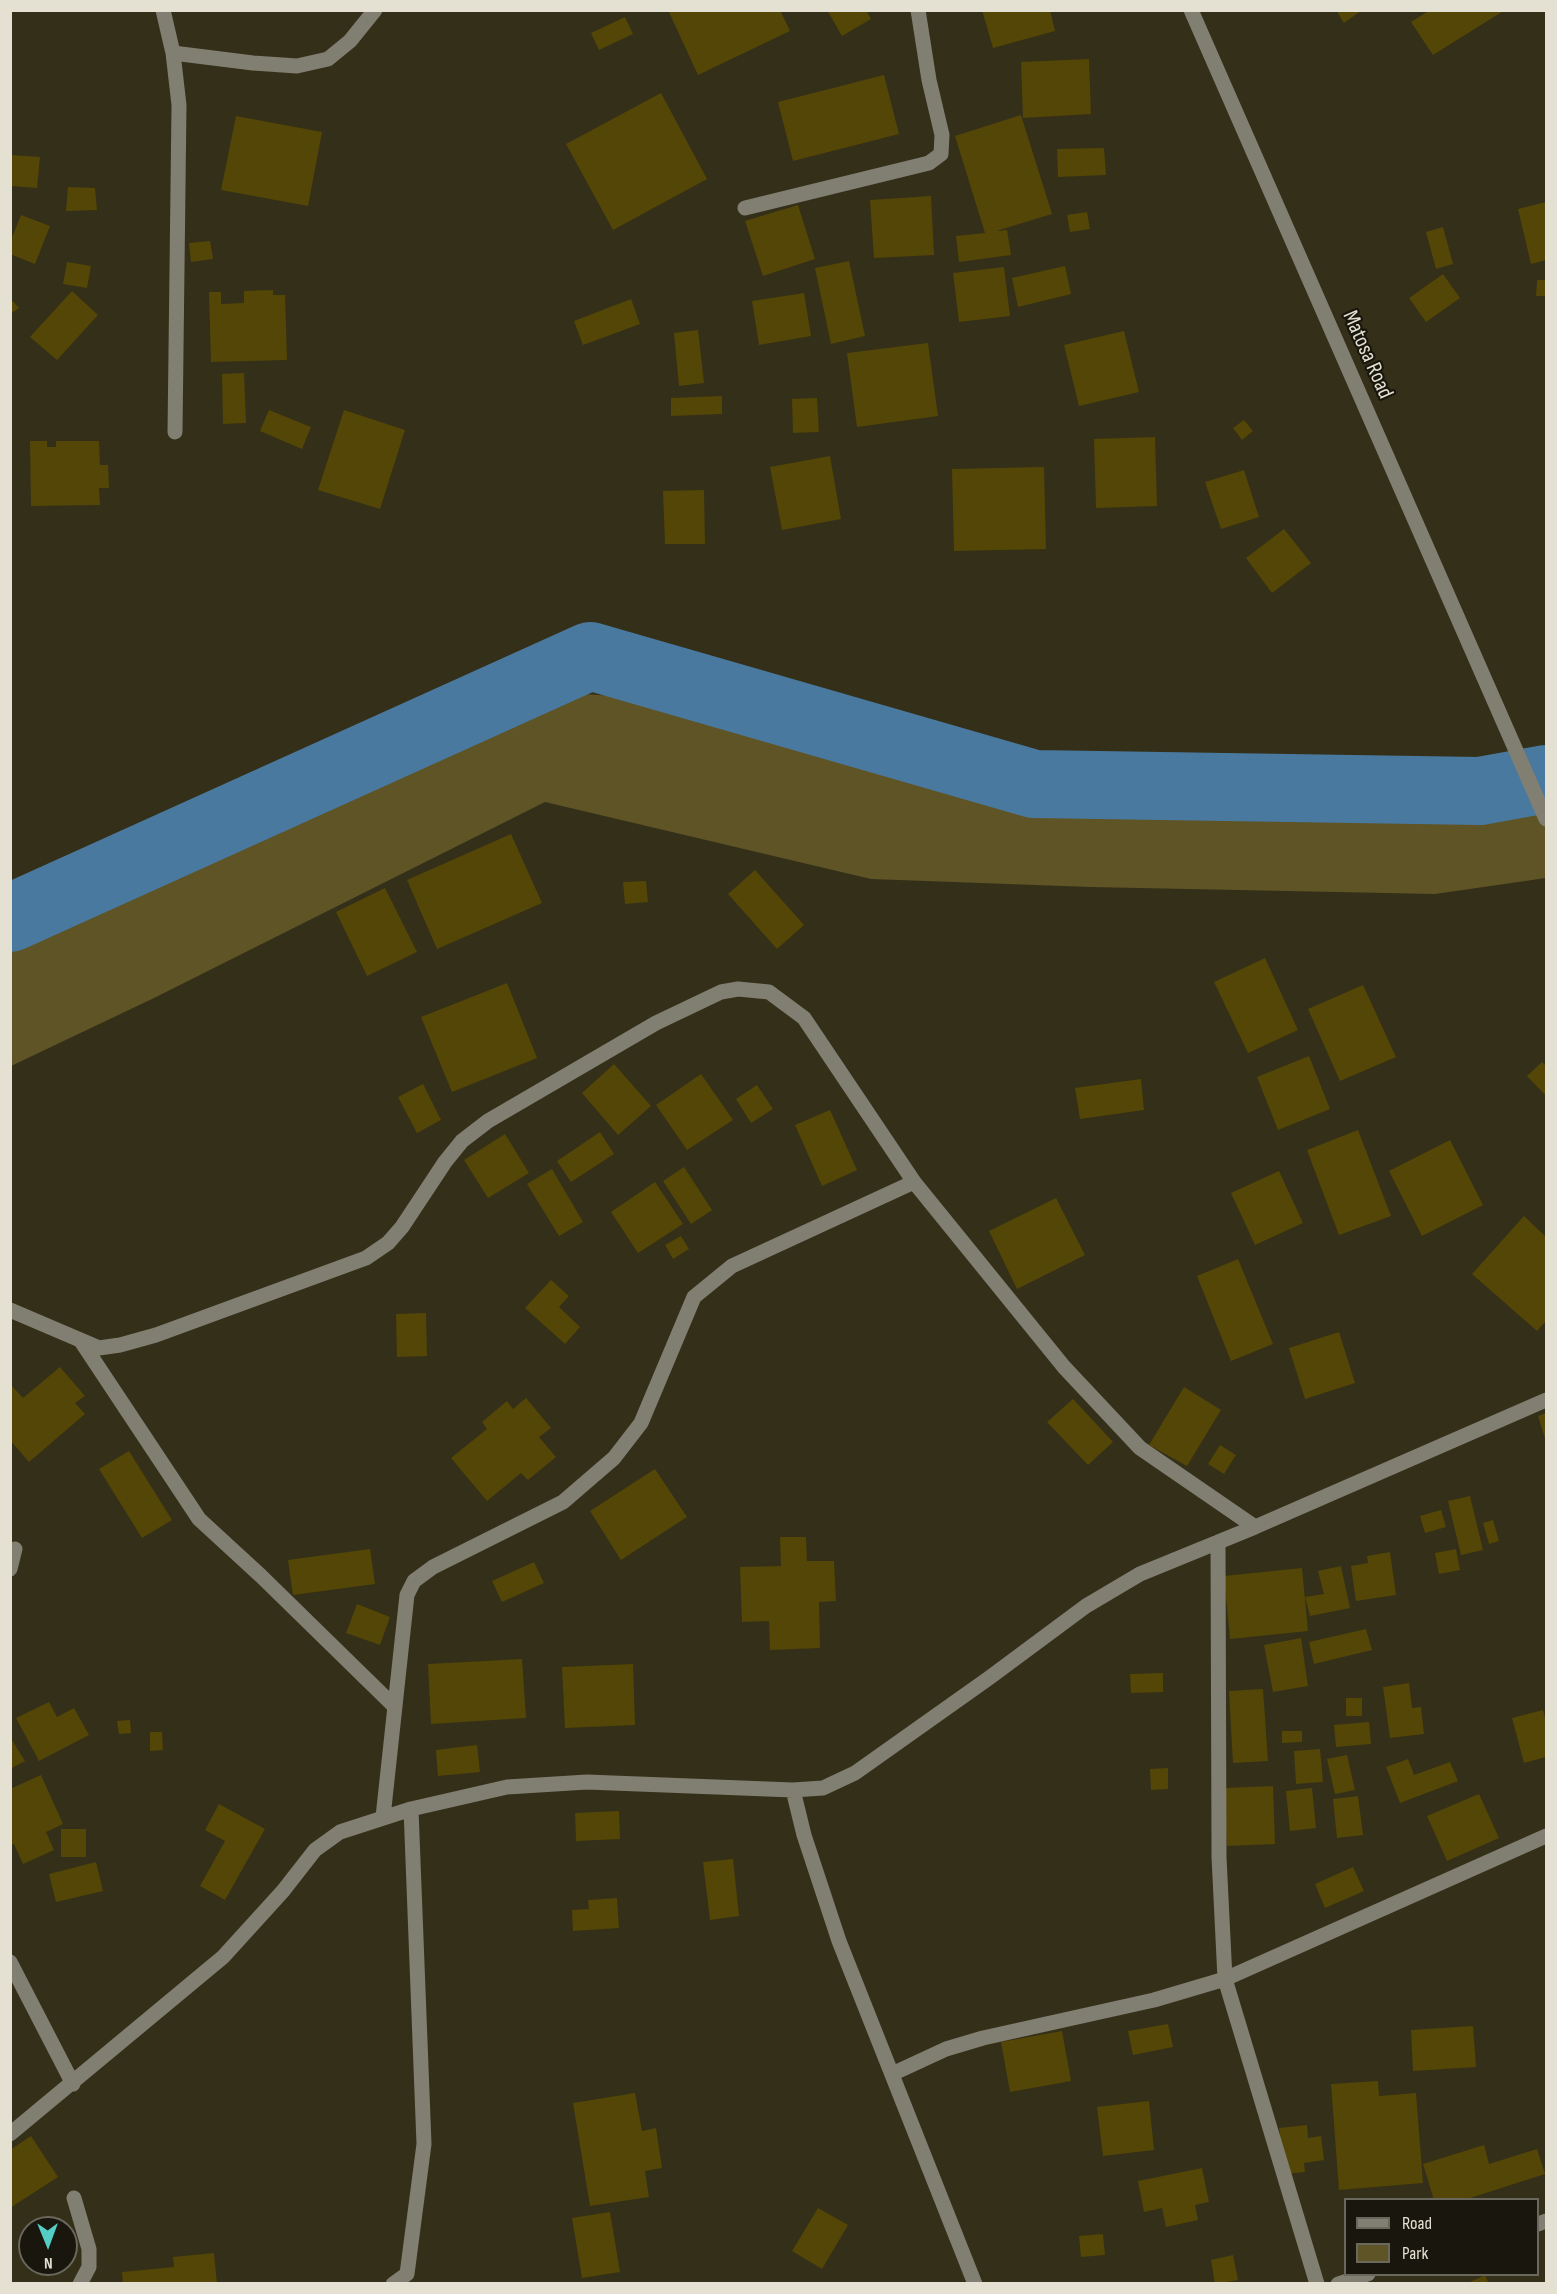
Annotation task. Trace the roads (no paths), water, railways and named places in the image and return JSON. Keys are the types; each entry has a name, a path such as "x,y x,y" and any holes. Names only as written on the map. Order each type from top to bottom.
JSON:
{"street":[{"path":"163,10 173,53 179,105 175,432"},
{"path":"173,53 297,66 328,59 350,41 375,10"},
{"path":"745,208 929,163 941,154 942,135 929,80 918,10"},
{"name":"Matosa Road","path":"1191,10 1546,819"},
{"path":"10,1310 99,1348 120,1345 156,1335 366,1258 388,1243 402,1227 462,1140 488,1121 656,1023 721,992 738,989 769,992 804,1018 914,1182 1064,1367 1140,1448 1255,1527"},
{"path":"384,1817 406,1595 414,1581 433,1567 563,1502 614,1458 641,1423 694,1297 732,1266 914,1182"},
{"path":"81,1341 199,1519 395,1707"},
{"path":"10,2134 73,2084 223,1957 283,1891 315,1850 340,1832 411,1809 507,1787 587,1782 793,1790 823,1788 855,1773 1086,1606 1140,1574 1255,1527 1546,1400"},
{"path":"1218,1542 1219,1857 1225,1979 1317,2283"},
{"path":"10,1569 15,1550"},
{"path":"793,1790 804,1835 839,1941 975,2283"},
{"path":"393,2283 407,2274 424,2144 411,1809"},
{"path":"892,2074 946,2049 983,2038 1154,2000 1225,1979 1546,1836"},
{"path":"10,1962 73,2084"},
{"path":"74,2198 90,2249 88,2267 80,2283"},
{"path":"1338,2283 1361,2276"}],"waterway":[{"path":"10,918 590,656 1034,784 1480,791 1546,779"}]}
